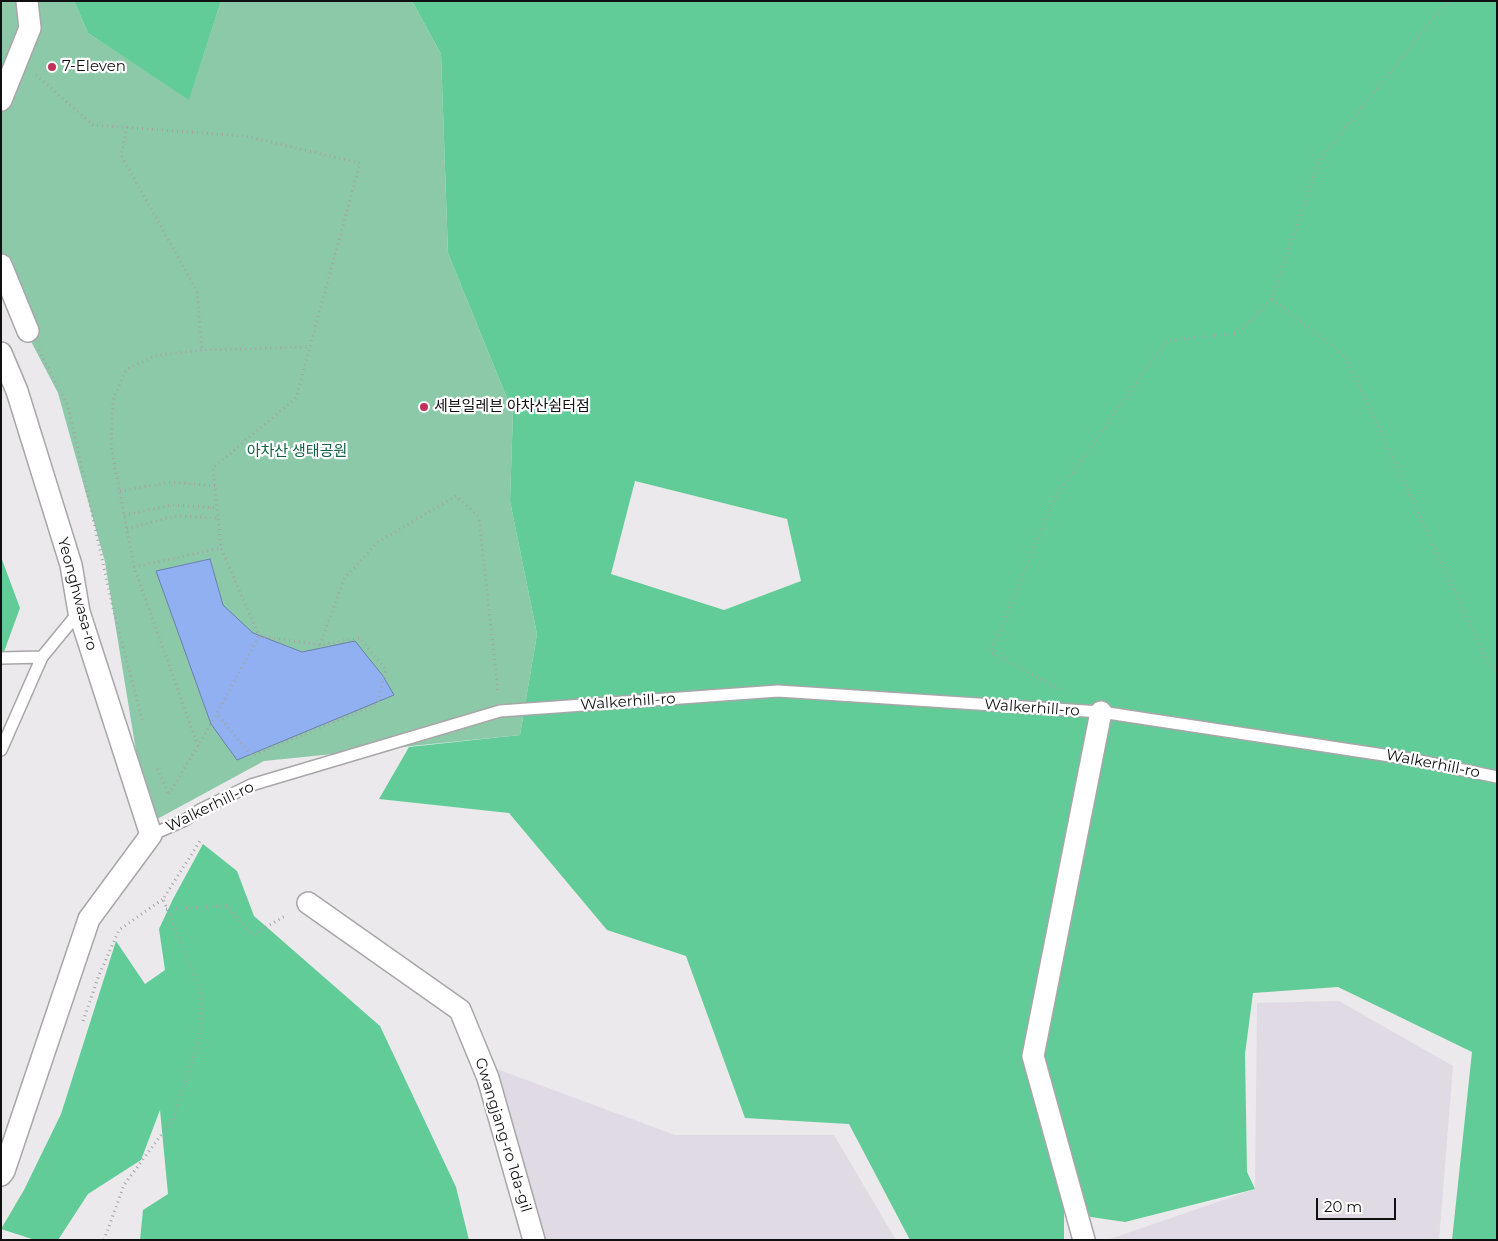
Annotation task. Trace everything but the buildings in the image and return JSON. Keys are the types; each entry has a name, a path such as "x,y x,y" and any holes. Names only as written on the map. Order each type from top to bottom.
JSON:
{"street":[{"path":"1,100 30,28 27,1"},
{"path":"1,265 28,331"},
{"name":"Yeonghwasa-ro","path":"1,353 17,391 71,565 79,612 151,835"},
{"path":"1084,1240 1033,1056 1101,712"},
{"name":"Walkerhill-ro","path":"1,1175 89,919 151,835"},
{"name":"Gwangjang-ro 1da-gil","path":"308,903 460,1010 488,1078 534,1240"}],"lane":[{"path":"1,750 42,657 79,612"},
{"path":"1,658 42,657"},
{"name":"Walkerhill-ro","path":"151,835 185,820 200,810 251,785 500,711 778,691 1101,712 1410,759 1497,777"}],"path":[{"path":"1067,694 991,652 1054,499 1166,342 1238,333 1272,299 1319,161 1442,6 1451,1"},
{"path":"16,59 93,125 245,136 360,163 296,398 213,468 221,548 259,636"},
{"path":"127,127 121,155 197,291 202,350"},
{"path":"1272,299 1346,357 1488,664 1497,672"},
{"path":"28,331 68,406 113,608 144,729"},
{"path":"198,746 134,567 111,446 113,400 126,370 154,356 202,350 310,347"},
{"path":"120,491 172,482 215,486"},
{"path":"320,646 344,579 378,542 456,496 479,517 500,711"},
{"path":"124,515 173,505 217,508"},
{"path":"127,529 175,516 218,518"},
{"path":"134,567 221,548"},
{"path":"217,714 252,756 378,704 386,670 360,638 320,646 259,636"},
{"path":"155,764 169,794 217,714 259,636"},
{"path":"83,1021 99,974 118,930 163,899 200,841"},
{"path":"104,1240 124,1185 173,1119 202,1034 201,992 163,899"},
{"path":"166,909 227,906 252,935 308,903"}],"shaded area":[{"path":"1339,1001 1453,1066 1439,1240 1107,1240 1255,1189 1257,1003"},
{"path":"475,1061 675,1135 834,1135 896,1240 543,1240"}],"green space":[{"name":"아차산 생태공원","path":"1,1 74,1 88,33 189,99 221,1 412,1 441,54 448,253 513,413 510,501 537,634 520,735 264,761 148,824 105,562 58,393 1,284"},
{"path":"74,1 221,1 189,100 88,33"},
{"path":"412,1 1497,1 1497,1240 1452,1240 1472,1052 1338,987 1253,993 1245,1054 1247,1172 1255,1189 1125,1222 1064,1213 1064,1240 910,1240 849,1124 745,1118 686,956 607,930 509,813 379,799 409,747 520,735 537,634 510,501 513,413 448,253 441,54","holes":["635,481 787,519 801,581 724,610 611,574"]},
{"path":"1,557 20,608 1,660"},
{"path":"203,844 237,871 254,916 380,1026 456,1187 469,1240 140,1240 143,1210 168,1194 160,1110 141,1160 88,1194 58,1240 35,1240 1,1229 24,1190 61,1114 116,941 145,984 165,970 159,929"}],"water":[{"path":"210,559 223,605 253,633 302,652 355,641 383,676 394,695 237,760 211,724 156,571"}],"place":[{"name":"7-Eleven","path":"52,67"},
{"name":"세븐일레븐 아차산쉼터점","path":"424,407"}]}
